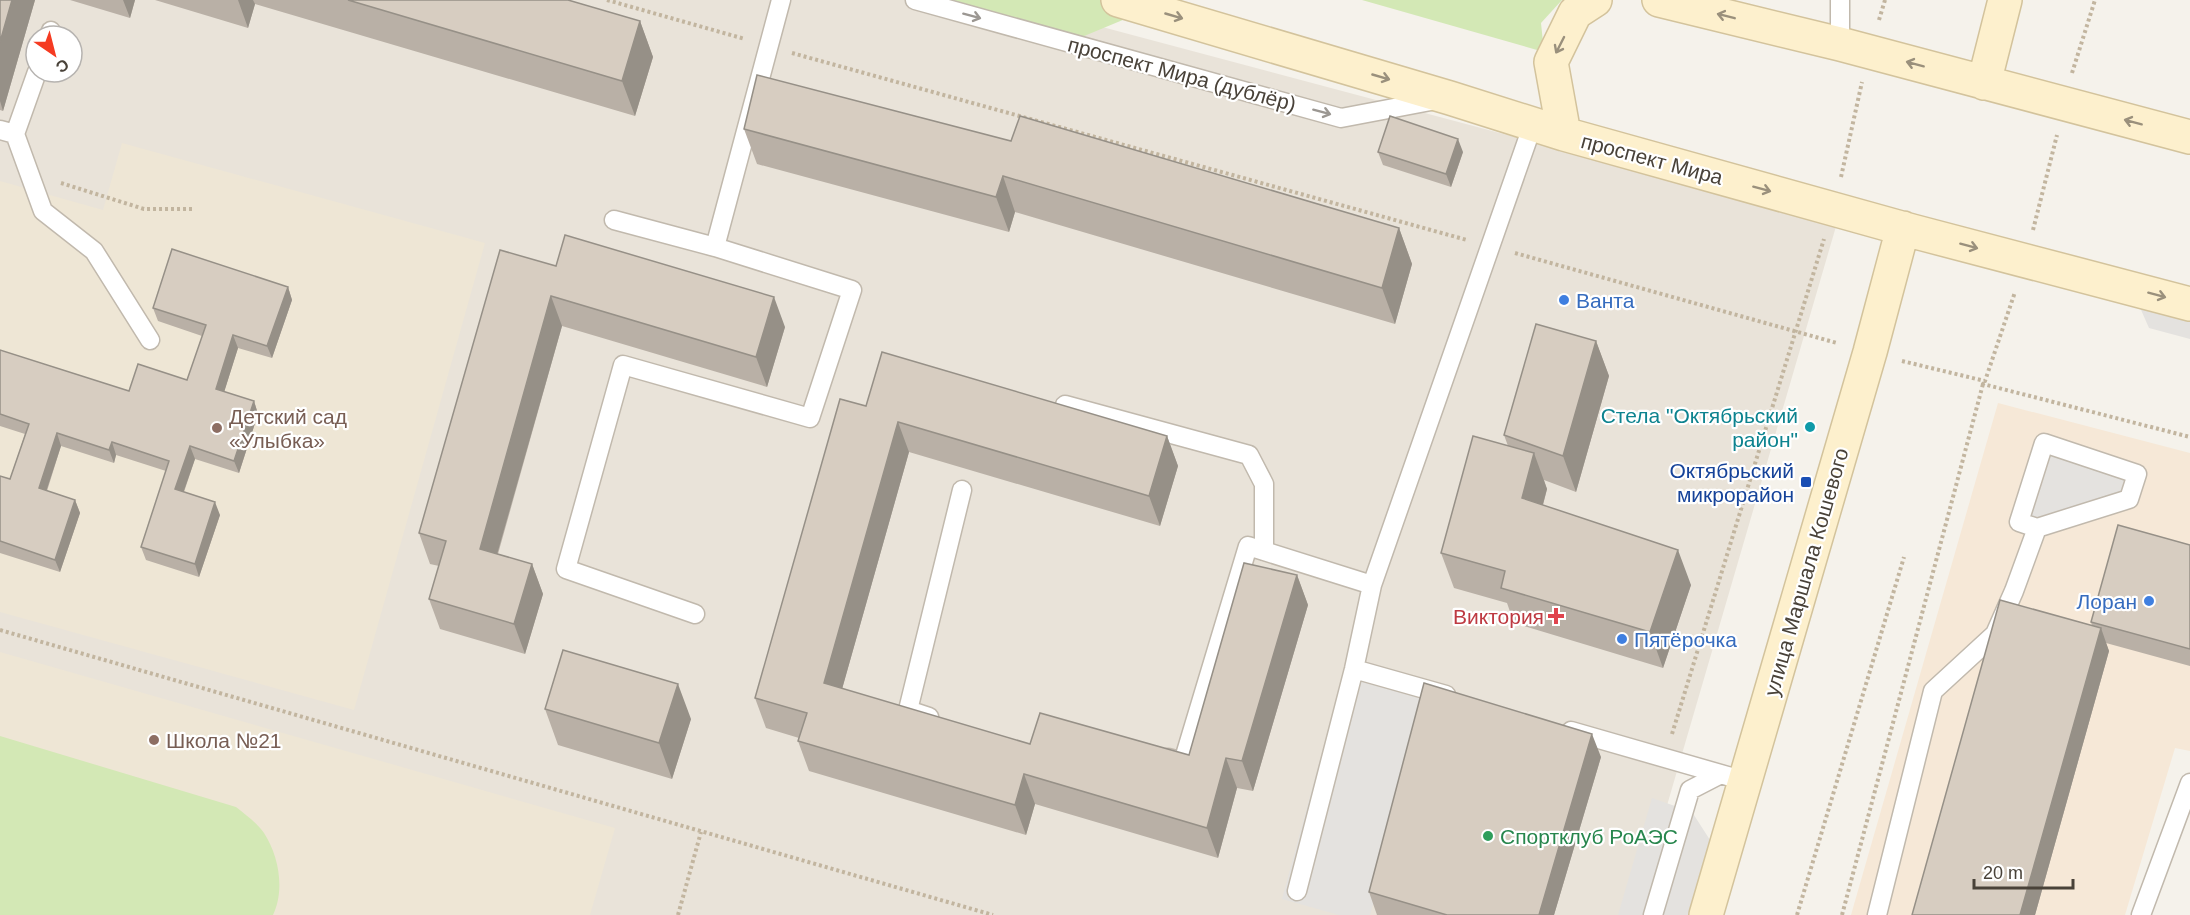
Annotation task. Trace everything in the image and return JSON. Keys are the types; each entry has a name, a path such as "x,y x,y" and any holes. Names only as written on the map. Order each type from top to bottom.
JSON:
{"main road":[{"name":"проспект Мира","path":"1118,0 1549,129 1908,229 2190,304"},
{"path":"1549,129 1551,62 1575,14 1594,0"},
{"path":"1659,0 1855,48 2190,136"},
{"path":"1978,81 1992,0"},
{"path":"1978,81 2005,0"},
{"name":"улица Маршала Кошевого","path":"1706,915 1733,777 1908,229"},
{"name":"улица Маршала Кошевого","path":"1715,915 1908,229"}],"lane":[{"path":"715,248 781,0"},
{"name":"проспект Мира (дублёр)","path":"915,0 1341,118 1450,98"},
{"path":"1840,0 1855,48"},
{"path":"31,84 8,132 29,174 43,211 94,251 150,340"},
{"path":"1297,891 1354,669 1372,585 1491,246 1549,129"},
{"path":"614,220 852,290 810,418 623,365 566,569 695,614"},
{"path":"1065,405 1249,455 1264,483 1264,551"},
{"path":"2044,443 2137,474 2129,499 2037,528 2019,522 2044,443"},
{"path":"942,720 908,711 962,490"},
{"path":"1877,915 1933,691 1995,634 2014,591 2037,528"},
{"path":"1149,754 1183,762 1248,546 1372,585"},
{"path":"1354,669 1457,699"},
{"path":"1550,725 1733,777"},
{"path":"1653,915 1690,790 1733,777"},
{"path":"2141,915 2190,783"}],"path":[{"path":"607,0 1870,352"},
{"path":"1665,758 1833,208 1855,48 1885,0"},
{"path":"29,174 144,209 192,209"},
{"path":"1842,915 1984,382 2190,437"},
{"path":"1797,915 1904,557"},
{"path":"0,630 993,915"},
{"path":"678,915 700,832"}],"shaded area":[{"path":"0,0 1001,0 1837,223 1635,915 0,915"},
{"name":"Детский сад «Улыбка»","path":"122,143 485,243 354,710 0,612 0,181 103,210"},
{"path":"2134,294 2190,309 2190,339 2149,328"},
{"path":"1998,403 2190,453 2190,751 2175,748 2125,915 1851,915"},
{"path":"2043,440 2144,474 2135,504 2016,523"},
{"name":"Школа №21","path":"0,652 615,828 590,915 0,915"},
{"path":"1343,675 1430,698 1370,915 1339,915 1282,899"},
{"path":"1652,798 1692,812 1710,840 1689,915 1618,915"}],"green space":[{"path":"937,0 1100,0 1142,12 1077,39"},
{"path":"1362,0 1562,0 1541,23 1544,52"},
{"path":"0,736 236,807 261,829 277,862 279,895 273,915 0,915"}],"building":[{"path":"0,0 12,0 0,42"},
{"path":"348,0 568,0 640,21 622,81"},
{"path":"757,75 1011,141 1020,116 1399,228 1382,288 1003,176 996,197 744,129"},
{"path":"1390,116 1458,139 1446,174 1378,152"},
{"path":"565,235 774,297 756,357 551,296 480,549 532,564 514,624 429,599 446,541 419,533 500,250 556,266"},
{"path":"172,249 288,287 267,346 233,335 216,389 254,401 234,461 190,446 175,489 215,502 195,564 141,547 169,461 112,442 109,450 57,433 39,488 75,500 55,560 0,541 0,476 10,479 29,424 0,414 0,350 129,391 138,364 187,380 206,325 153,308"},
{"path":"1536,324 1596,341 1563,456 1504,435"},
{"path":"882,352 1167,436 1149,496 898,422 824,683 1030,744 1040,713 1189,755 1244,563 1297,575 1242,761 1226,758 1207,828 1024,774 1015,805 798,741 807,713 755,698 840,399 866,406"},
{"path":"1473,436 1534,453 1522,498 1678,550 1650,632 1501,588 1505,571 1441,553"},
{"name":"Лоран","path":"2118,525 2190,545 2190,649 2091,622"},
{"path":"2000,600 2101,628 2020,915 1912,915"},
{"path":"563,650 678,684 659,743 545,709"},
{"name":"Спортклуб РоАЭС","path":"1424,683 1592,734 1539,915 1447,915 1369,892"}],"place":[{"name":"Ванта","path":"1564,300"},
{"name":"Стела \"Октябрьский район\"","path":"1810,427"},
{"name":"Детский сад «Улыбка»","path":"217,428"},
{"name":"Октябрьский микрорайон","path":"1806,482"},
{"name":"Лоран","path":"2149,601"},
{"name":"Виктория","path":"1556,616"},
{"name":"Пятёрочка","path":"1622,639"},
{"name":"Школа №21","path":"154,740"},
{"name":"Спортклуб РоАЭС","path":"1488,836"}]}
